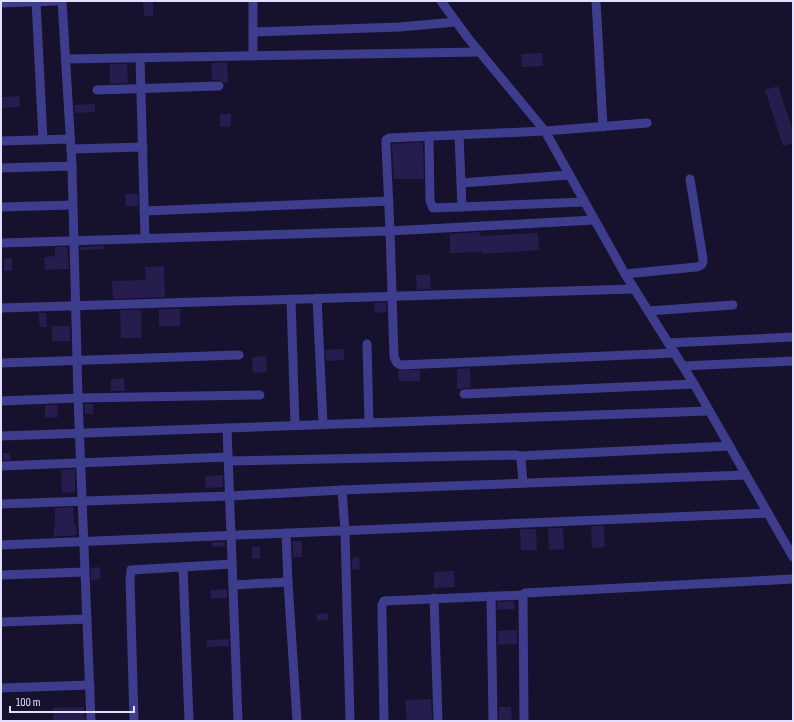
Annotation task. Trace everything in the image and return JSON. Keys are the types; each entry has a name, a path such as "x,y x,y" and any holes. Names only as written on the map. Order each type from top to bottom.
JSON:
{"street":[{"path":"1,3 56,1"},
{"path":"62,1 72,166 80,463 91,721"},
{"path":"253,1 253,56"},
{"path":"441,1 455,22 545,131 625,274 694,384 793,557"},
{"path":"596,1 603,127"},
{"path":"36,2 42,140"},
{"path":"253,32 400,28 455,22"},
{"path":"66,59 479,52"},
{"path":"140,58 145,238"},
{"path":"96,90 219,86"},
{"path":"647,123 545,131 394,137 386,140 394,357 397,363 401,365 675,354"},
{"path":"459,135 462,208"},
{"path":"429,136 433,208 584,202"},
{"path":"1,141 42,140 70,144 143,147"},
{"path":"1,168 72,166"},
{"path":"461,183 569,175"},
{"path":"625,274 696,267 703,264 690,179"},
{"path":"144,211 389,201"},
{"path":"1,207 72,205"},
{"path":"1,244 390,231 594,220"},
{"path":"1,308 634,289"},
{"path":"317,298 323,424"},
{"path":"291,299 295,425"},
{"path":"648,311 733,305"},
{"path":"668,343 793,336"},
{"path":"367,344 369,422"},
{"path":"1,363 239,355"},
{"path":"683,366 793,361"},
{"path":"464,394 694,384"},
{"path":"1,401 78,398 260,395"},
{"path":"1,436 709,410"},
{"path":"226,428 230,496 238,721"},
{"path":"1,466 228,459 519,456 730,446"},
{"path":"519,456 521,459 523,483"},
{"path":"1,504 746,475"},
{"path":"342,490 345,532 350,721"},
{"path":"1,545 231,534 345,532 768,513"},
{"path":"286,533 296,721"},
{"path":"134,721 131,570 232,564"},
{"path":"184,567 189,721"},
{"path":"1,575 85,572"},
{"path":"384,721 383,602 390,600 523,595 527,592 793,579"},
{"path":"233,585 288,582"},
{"path":"523,595 524,721"},
{"path":"491,596 493,721"},
{"path":"434,598 438,721"},
{"path":"1,622 87,619"},
{"path":"1,688 90,685"}],"building":[{"path":"143,1 153,1 153,16 144,16"},
{"path":"542,53 543,66 522,67 521,54"},
{"path":"227,62 228,83 224,83 219,80 212,80 211,63"},
{"path":"110,64 127,64 128,83 110,84"},
{"path":"778,86 793,131 793,143 783,146 765,90"},
{"path":"19,96 20,107 1,108 1,97"},
{"path":"95,104 95,112 75,113 74,105"},
{"path":"220,114 231,114 231,126 220,127"},
{"path":"423,142 424,179 394,179 392,144"},
{"path":"125,194 138,194 138,206 126,206"},
{"path":"480,232 480,236 538,233 539,250 482,254 482,252 450,253 450,234"},
{"path":"103,246 104,249 80,250 80,247"},
{"path":"55,247 67,247 69,269 45,270 44,257 55,256"},
{"path":"12,258 12,271 4,271 4,259"},
{"path":"164,266 165,297 113,299 112,281 146,280 145,267"},
{"path":"430,274 431,289 417,290 416,275"},
{"path":"386,302 387,312 375,313 374,303"},
{"path":"159,309 180,309 180,326 159,326"},
{"path":"120,310 141,310 142,338 121,338"},
{"path":"38,313 46,313 47,327 40,327"},
{"path":"52,326 70,326 70,341 52,341"},
{"path":"344,349 344,360 326,361 325,350"},
{"path":"266,356 267,372 253,373 252,357"},
{"path":"470,368 471,388 457,389 457,369"},
{"path":"398,370 420,370 420,381 399,381"},
{"path":"124,378 125,391 111,391 111,379"},
{"path":"84,404 93,404 93,414 85,414"},
{"path":"45,405 57,405 58,417 45,418"},
{"path":"3,453 10,453 11,460 3,460"},
{"path":"75,469 75,492 62,493 61,470"},
{"path":"223,475 223,487 206,488 205,476"},
{"path":"73,507 74,526 76,526 77,535 54,537 55,508"},
{"path":"591,526 604,526 605,547 592,548"},
{"path":"548,528 563,528 564,549 549,550"},
{"path":"520,529 536,529 537,550 521,550"},
{"path":"292,541 302,541 302,557 293,557"},
{"path":"212,542 225,542 225,546 212,547"},
{"path":"252,547 260,547 260,559 252,559"},
{"path":"359,557 360,569 352,570 352,558"},
{"path":"100,567 100,579 91,580 91,568"},
{"path":"454,571 455,587 434,588 434,572"},
{"path":"227,589 227,598 211,599 210,590"},
{"path":"514,601 515,609 497,610 497,602"},
{"path":"328,613 328,620 317,621 317,614"},
{"path":"517,630 517,644 498,645 498,631"},
{"path":"229,639 229,646 207,647 207,640"},
{"path":"431,699 432,721 407,721 405,700"},
{"path":"84,707 85,720 53,721 53,708"},
{"path":"499,707 511,707 512,721 499,721"}]}
